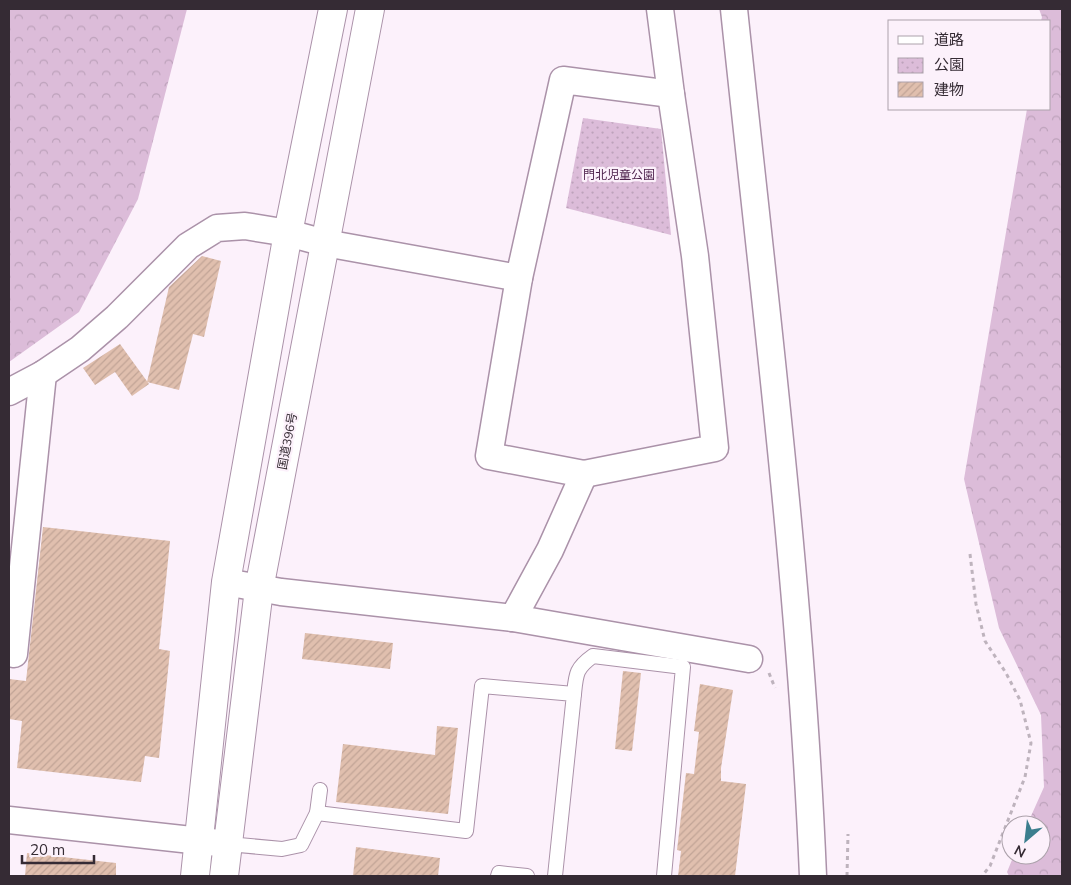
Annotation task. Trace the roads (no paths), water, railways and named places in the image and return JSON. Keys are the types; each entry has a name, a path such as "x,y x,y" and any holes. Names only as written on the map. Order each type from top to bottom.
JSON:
{"highway":[{"path":"195,876 226,582 288,232 333,9"},
{"name":"国道396号","path":"224,876 259,589 370,9"}],"street":[{"path":"660,9 696,256 715,448 584,474 489,456 519,278 563,80 671,94"},
{"path":"734,9 788,530 810,811 812,876"},
{"path":"9,392 43,374 80,349 117,317 188,246 218,228 245,226 288,232 325,243 519,278"},
{"path":"9,653 14,654 43,374"},
{"path":"513,618 550,550 584,474"},
{"path":"226,582 259,589 513,618 749,659"},
{"path":"9,820 228,844"}],"lane":[{"path":"555,876 576,674 583,663 593,656 683,666 664,876"},
{"path":"317,813 466,831 482,686 574,694"},
{"path":"228,844 282,849 301,846 317,813 320,790"},
{"path":"498,876 499,874 526,876"}],"park label":[{"name":"門北児童公園","path":"619,174"}]}
